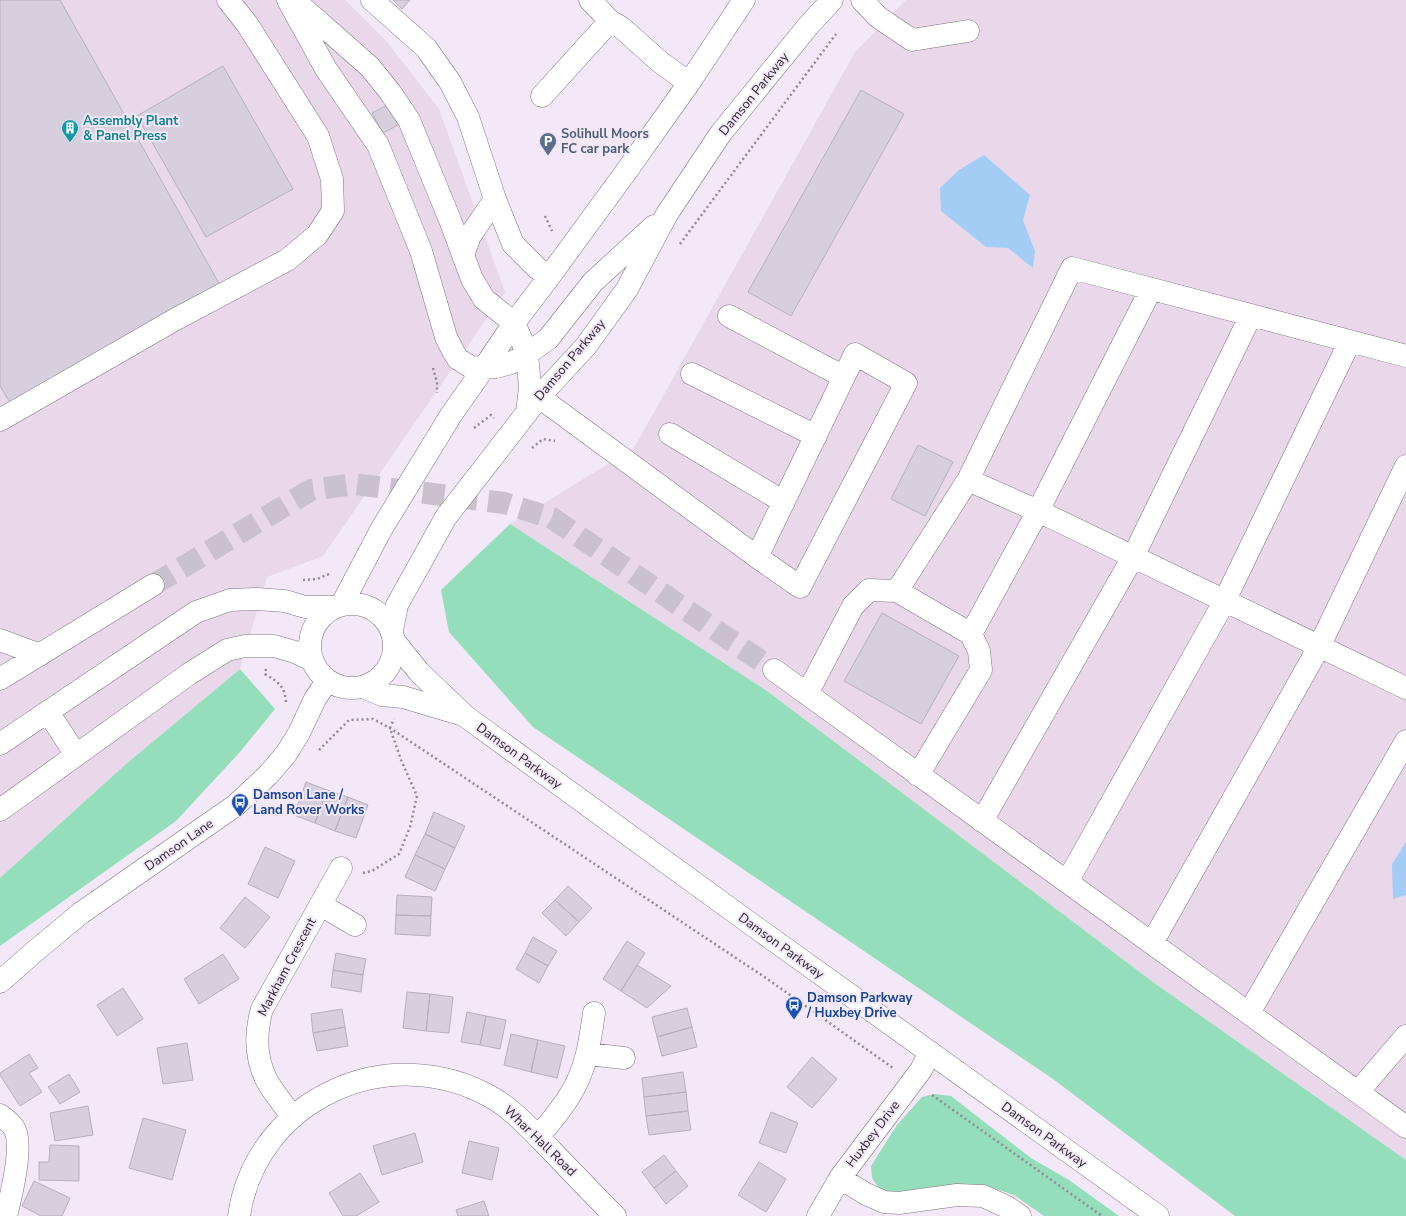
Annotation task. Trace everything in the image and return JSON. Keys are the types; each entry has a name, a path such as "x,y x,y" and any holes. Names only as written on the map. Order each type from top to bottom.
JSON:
{"street":[{"path":"0,420 176,319 287,260 318,234 332,211 332,179 318,136 247,24 228,0"},
{"path":"288,0 326,69 378,145 421,251 446,337 458,359 471,367 496,367 510,363 527,354 548,339 593,282 666,214"},
{"path":"294,0 370,68 390,92 409,120 450,220 472,279 484,299 514,323 522,341 527,354 533,405 800,587 906,383 855,354 757,557"},
{"path":"372,0 426,48 450,82 468,117 495,199 513,244 549,277"},
{"path":"590,0 610,21 622,28 660,62 689,83"},
{"path":"0,744 196,612 230,600 257,599 285,601 305,607 338,606 358,603 372,608 384,617 393,636 393,656 387,670 376,680 363,687 351,688 338,686 327,681 318,671 312,660 309,645 312,630 321,616 338,606 382,528 451,415 514,323 689,83 744,0"},
{"name":"Damson Parkway","path":"832,0 721,133 666,214 626,289 586,346 533,405 446,517 397,605 393,636 419,672 465,716 1158,1216"},
{"path":"862,0 878,17 912,40 968,30"},
{"path":"542,96 610,21"},
{"path":"463,255 470,236 495,199"},
{"path":"897,592 968,480 1072,268 1406,356"},
{"path":"971,634 1038,511 1151,289"},
{"path":"982,821 1133,557 1251,315"},
{"path":"729,316 844,377"},
{"path":"1067,882 1224,602 1350,341"},
{"path":"451,415 458,395 458,359"},
{"path":"692,374 816,436"},
{"path":"670,434 784,502"},
{"path":"1152,943 1319,646 1406,466"},
{"path":"968,480 1038,511 1224,602 1406,688"},
{"path":"0,679 154,585"},
{"path":"808,694 853,606 869,590 897,592 971,634 979,651 981,670 918,775"},
{"path":"0,640 40,654"},
{"path":"0,810 189,674 227,650 245,646 274,646 295,652 312,660"},
{"path":"774,670 1406,1126"},
{"name":"Damson Lane","path":"0,982 81,913 120,885 162,858 236,805 252,791 286,754 299,733 314,700 327,681"},
{"name":"Damson Parkway","path":"363,687 382,695 403,697 465,716"},
{"path":"48,712 76,755"},
{"path":"1249,1012 1406,741"},
{"name":"Markham Crescent","path":"292,1117 266,1079 258,1057 258,1023 262,1009 341,868"},
{"name":"Markham Crescent","path":"321,905 355,924"},
{"path":"538,1137 570,1096 582,1072 588,1054 594,1013"},
{"path":"1358,1092 1406,1036"},
{"name":"Huxbey Drive","path":"818,1216 840,1178 920,1070 930,1052"},
{"path":"588,1054 624,1058"},
{"name":"Whar Hall Road","path":"239,1216 241,1203 252,1171 274,1137 292,1117 318,1098 340,1087 393,1075 431,1076 459,1083 492,1097 517,1115 615,1216"},
{"path":"0,1115 14,1128 18,1148 12,1194 6,1216"},
{"path":"840,1178 866,1194 884,1202 899,1203 957,1195 983,1196 1008,1207 1020,1216"}],"path":[{"path":"677,248 838,31"},
{"path":"433,368 437,383 437,399"},
{"path":"317,752 349,720 373,719 390,728 759,973 1102,1216"},
{"path":"341,868 366,873 385,863 399,854 410,827 417,796 401,760 390,728"}],"shaded area":[{"path":"0,0 345,0 388,43 439,109 505,292 323,556 267,577 240,669 126,764 0,878"},
{"path":"906,0 1406,0 1406,1160 1157,985 767,691 510,524 634,448 855,52"}],"green space":[{"path":"510,524 767,691 1157,985 1406,1160 1406,1216 1235,1216 1053,1079 533,727 449,632 441,590"},
{"path":"240,669 275,709 240,752 176,821 0,946 0,878 126,764"},
{"path":"934,1094 951,1096 1031,1158 1069,1180 1119,1216 1044,1216 1014,1195 987,1186 958,1184 916,1194 881,1191 872,1178 871,1166 897,1125 922,1097"}],"water":[{"path":"984,155 1030,195 1023,220 1035,251 1033,268 1008,248 986,247 941,211 940,188 959,170"},
{"path":"1406,842 1406,895 1393,899 1392,864"}],"building":[{"name":"Assembly Plant & Panel Press","path":"0,0 60,0 221,287 11,404 0,386"},
{"path":"393,0 410,0 402,9"},
{"path":"223,66 293,189 206,237 137,116"},
{"path":"861,90 904,114 791,316 748,292"},
{"path":"388,105 398,125 383,133 372,113"},
{"path":"918,445 953,462 925,516 891,499"},
{"path":"882,613 959,656 921,724 844,681"},
{"path":"306,782 327,790 315,823 294,815"},
{"path":"327,790 348,797 335,831 315,823"},
{"path":"348,797 368,805 356,838 335,831"},
{"path":"434,812 465,826 455,848 425,834"},
{"path":"425,834 455,848 445,869 415,855"},
{"path":"265,847 295,861 278,898 248,884"},
{"path":"415,855 445,869 435,891 405,877"},
{"path":"568,886 592,908 579,922 555,900"},
{"path":"397,895 432,897 431,916 396,915"},
{"path":"245,897 270,917 245,948 220,928"},
{"path":"555,900 579,922 566,936 542,913"},
{"path":"396,915 431,916 430,936 395,934"},
{"path":"533,937 557,951 548,966 525,953"},
{"path":"627,941 645,953 621,991 603,979"},
{"path":"336,953 366,959 363,975 333,970"},
{"path":"525,953 548,966 539,983 516,969"},
{"path":"223,954 239,979 199,1004 184,979"},
{"path":"637,965 671,986 647,1008 621,991"},
{"path":"333,970 363,975 361,992 331,987"},
{"path":"123,988 143,1019 117,1036 97,1005"},
{"path":"407,992 430,994 426,1031 403,1028"},
{"path":"430,994 453,997 449,1033 426,1031"},
{"path":"687,1008 692,1027 657,1037 652,1017"},
{"path":"342,1009 345,1027 313,1033 311,1014"},
{"path":"467,1012 486,1016 480,1045 461,1042"},
{"path":"486,1016 506,1020 500,1049 480,1045"},
{"path":"345,1027 348,1046 317,1051 313,1033"},
{"path":"692,1027 697,1047 662,1056 657,1037"},
{"path":"511,1034 538,1040 531,1072 504,1065"},
{"path":"538,1040 565,1046 557,1078 531,1072"},
{"path":"187,1043 193,1080 163,1084 157,1048"},
{"path":"29,1054 38,1068 29,1073 42,1092 20,1106 0,1073"},
{"path":"812,1057 837,1079 812,1108 787,1087"},
{"path":"683,1072 686,1092 644,1097 642,1078"},
{"path":"69,1074 80,1092 60,1104 48,1087"},
{"path":"686,1092 688,1111 646,1116 644,1097"},
{"path":"88,1106 93,1135 55,1141 50,1113"},
{"path":"688,1111 691,1130 649,1135 646,1116"},
{"path":"771,1112 798,1123 786,1153 759,1143"},
{"path":"143,1118 186,1130 172,1180 129,1168"},
{"path":"415,1133 423,1162 382,1175 373,1146"},
{"path":"469,1141 499,1148 492,1180 462,1173"},
{"path":"50,1145 79,1146 79,1181 39,1180 39,1162 49,1162"},
{"path":"664,1155 676,1171 654,1188 642,1172"},
{"path":"759,1162 786,1179 766,1212 738,1195"},
{"path":"676,1171 688,1186 666,1204 654,1188"},
{"path":"360,1173 379,1202 356,1216 343,1216 329,1193"},
{"path":"34,1181 70,1198 62,1216 41,1216 22,1206"},
{"path":"484,1201 489,1216 458,1216 456,1210"}],"tunnel":[{"path":"153,585 311,490 354,484 504,503 552,518 774,670"}],"place":[{"name":"Assembly Plant & Panel Press","path":"70,143"},
{"name":"Solihull Moors FC car park","path":"548,156"},
{"name":"Damson Lane / Land Rover Works","path":"240,817"},
{"name":"Damson Parkway / Huxbey Drive","path":"794,1020"}]}
